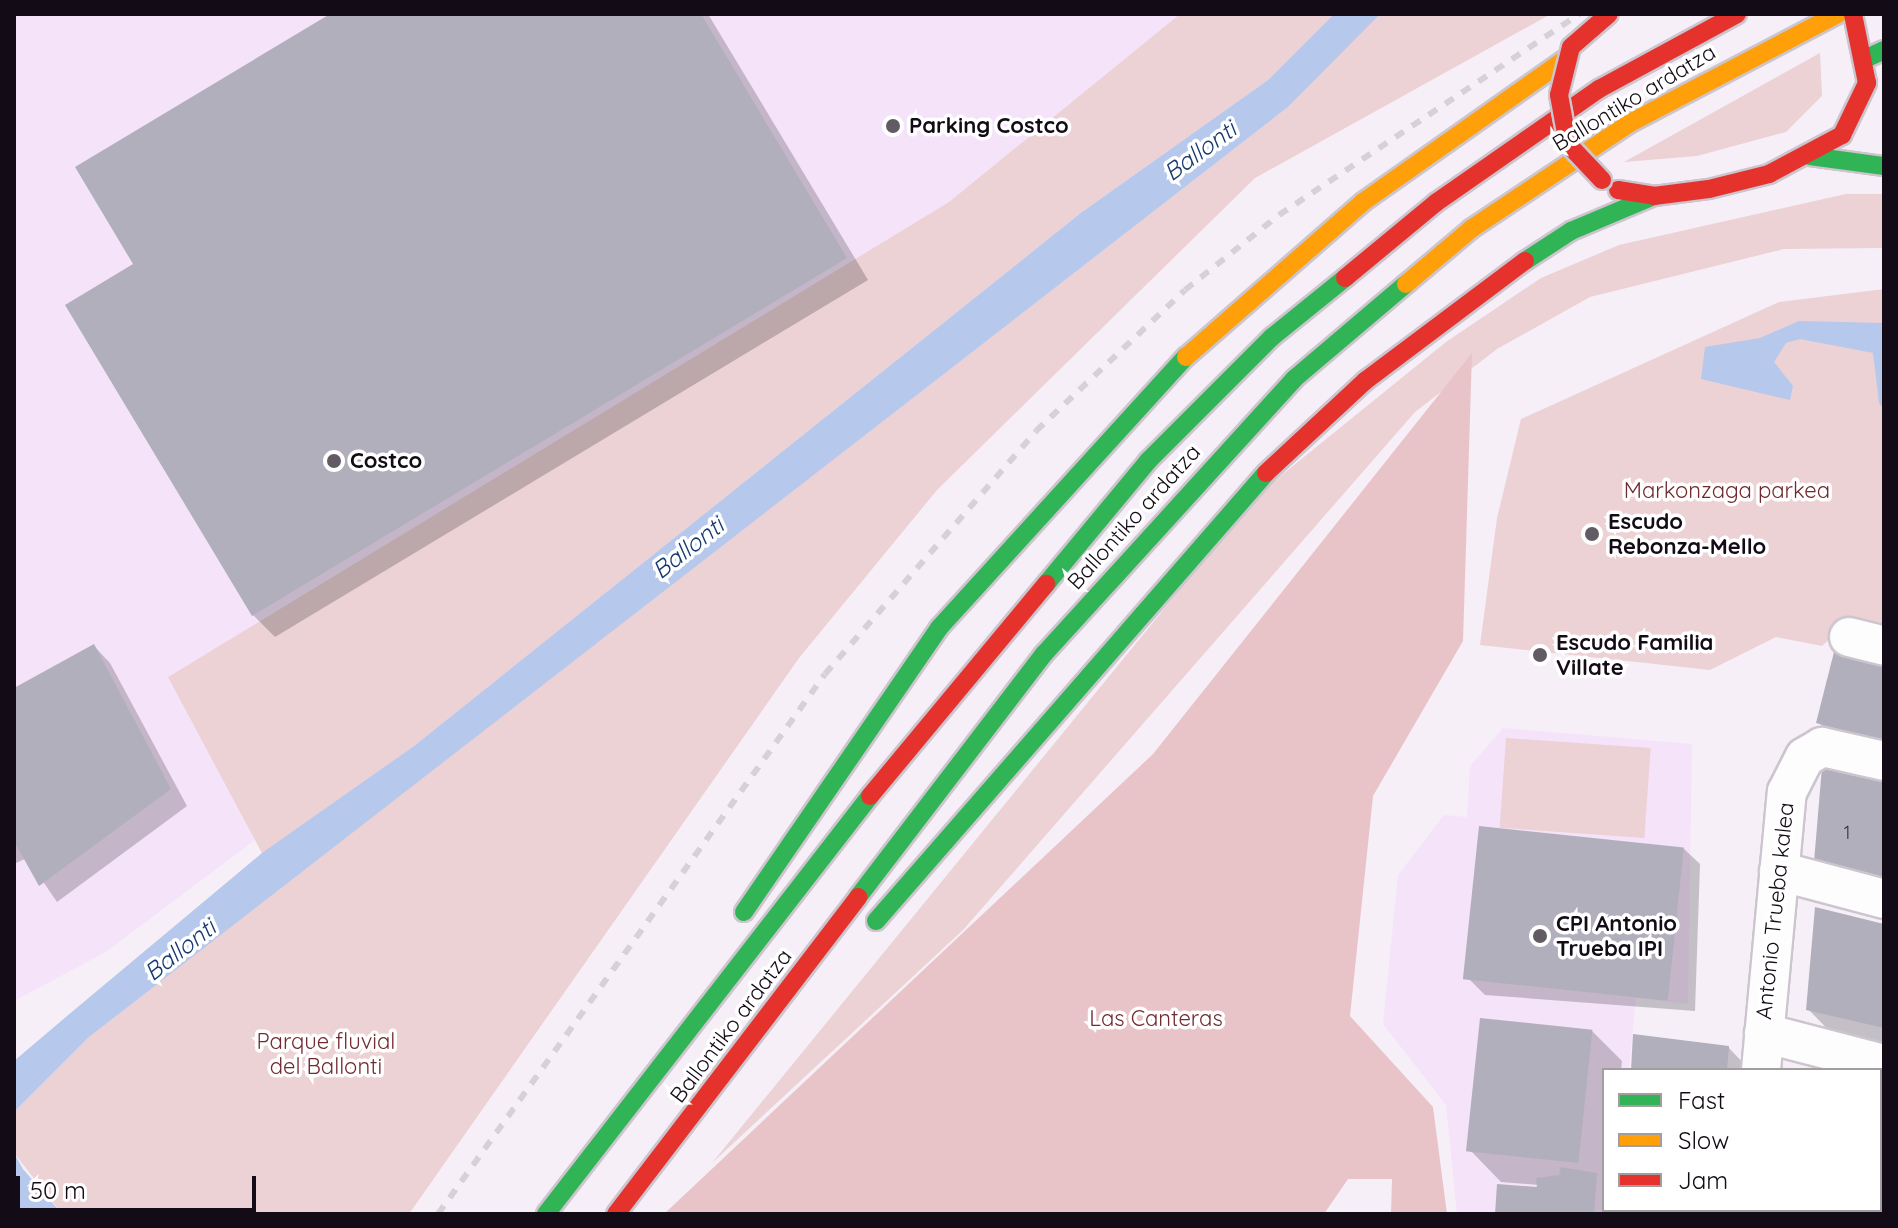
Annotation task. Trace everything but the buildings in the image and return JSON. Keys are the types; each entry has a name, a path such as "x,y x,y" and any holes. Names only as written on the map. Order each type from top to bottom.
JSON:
{"main road":[{"path":"729,934 939,628 1140,402 1260,285 1351,211 1564,60 1609,14"},
{"name":"Ballontiko ardatza","path":"546,1214 688,1026 1138,473 1272,337 1437,202 1599,89 1737,14"},
{"name":"Ballontiko ardatza","path":"616,1214 1044,654 1294,379 1471,229 1577,158 1838,14"},
{"path":"865,933 1264,475 1365,381 1476,293 1571,231 1654,196 1709,189 1810,156 1842,135 1867,83 1872,50 1853,14"},
{"path":"1564,60 1559,111 1568,144 1602,180 1654,196"},
{"path":"1867,83 1884,99"},
{"path":"1810,156 1884,166"},
{"path":"688,1026 703,972"},
{"path":"715,1086 823,978"}],"street":[{"name":"Antonio Trueba kalea","path":"1761,1068 1787,792 1805,757 1822,747 1884,761"},
{"path":"1779,871 1884,899"},
{"path":"1764,1033 1884,1064"}],"shaded area":[{"path":"14,14 1180,14 949,202 169,676 255,840 106,952 14,1001"},
{"name":"CPI Antonio Trueba IPI","path":"1503,728 1692,744 1688,1004 1636,998 1629,1068 1602,1068 1602,1212 1616,1214 1457,1214 1446,1105 1383,1024 1398,875 1444,815 1467,817 1470,766"}],"green space":[{"name":"Parque fluvial del Ballonti","path":"1180,14 1334,14 1268,80 1082,212 414,746 263,853 281,887 1288,107 1377,15 1551,14 1255,178 937,490 799,658 409,1214 62,1214 14,1153 14,1112 89,1037 280,887 168,677 949,202"},
{"path":"1820,53 1822,96 1786,132 1697,156 1624,162"},
{"path":"1846,194 1884,194 1884,248 1784,249 1590,297 1497,349 1415,412 963,930 712,1163 1257,495 1446,342 1541,278 1619,245"},
{"name":"Markonzaga parkea","path":"1884,289 1884,625 1852,618 1822,646 1776,637 1710,670 1480,645 1497,518 1521,419 1779,302"},
{"name":"Las Canteras","path":"1472,353 1463,641 1373,796 1350,1016 1433,1107 1447,1214 1391,1214 1392,1179 1348,1179 1324,1214 664,1214 1153,754"},
{"path":"1506,738 1651,748 1644,838 1500,828"}],"water":[{"name":"Ballonti","path":"1334,14 1380,14 1288,107 89,1037 14,1112 14,1061 262,853 414,746 1082,212 1268,80"},
{"path":"1799,321 1884,323 1884,355 1800,339 1786,343 1774,362 1793,386 1790,400 1701,379 1705,347 1760,338"},
{"path":"14,1153 23,1169 62,1214 14,1214"}],"waterway":[{"path":"1878,353 1884,402"}],"railway":[{"path":"438,1214 825,674 1036,431 1185,290 1279,215 1579,14"}],"traffic: fast":[{"path":"1867,58 1884,50"},
{"path":"1810,156 1884,166"},
{"path":"1525,261 1571,231 1654,196"},
{"path":"1046,584 1148,461 1272,337 1345,278"},
{"path":"858,897 1044,654 1294,379 1406,284"},
{"path":"744,912 939,628 1186,357"},
{"path":"876,921 1266,473"},
{"path":"546,1214 870,796"}],"traffic: slow":[{"path":"1406,284 1471,229 1630,123 1838,14"},
{"path":"1186,357 1363,202 1564,60"}],"traffic: jam":[{"path":"1602,180 1568,144 1559,95 1571,47 1609,14"},
{"path":"1345,278 1437,202 1599,89 1737,14"},
{"path":"1618,190 1654,196 1709,189 1769,174 1842,135 1867,83 1853,14"},
{"path":"1266,473 1365,381 1525,261"},
{"path":"870,796 1046,584"},
{"path":"616,1214 858,897"}],"place":[{"name":"Parking Costco","path":"893,126"},
{"name":"Costco","path":"334,461"},
{"name":"Escudo Rebonza-Mello","path":"1592,534"},
{"name":"Escudo Familia Villate","path":"1540,655"},
{"name":"CPI Antonio Trueba IPI","path":"1540,936"}]}
